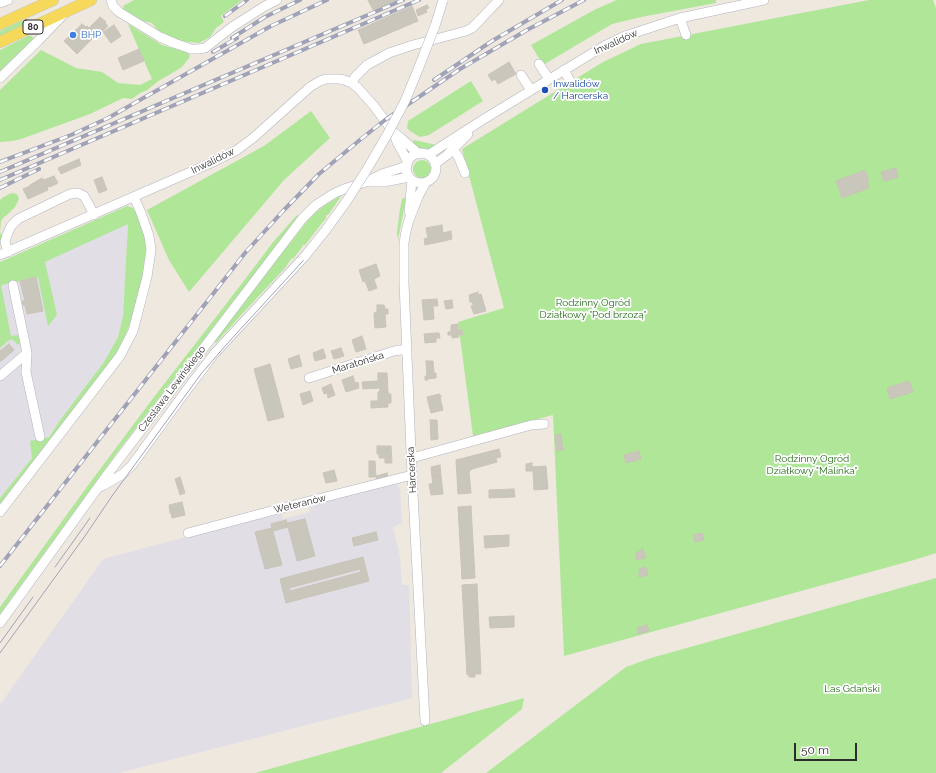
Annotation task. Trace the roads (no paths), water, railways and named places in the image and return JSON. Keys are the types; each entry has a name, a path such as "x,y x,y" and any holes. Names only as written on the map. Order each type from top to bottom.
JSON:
{"main road":[{"name":"80","path":"0,24 53,0"},
{"name":"80","path":"0,42 91,0"}],"street":[{"path":"0,3 8,0"},
{"path":"111,0 119,12 160,37 191,49 205,48 239,23 277,0"},
{"path":"97,488 122,474 132,465 214,354 304,256 325,231 346,202 384,141 405,101 435,26 443,0"},
{"path":"352,84 362,70 388,53 472,28 499,0"},
{"name":"Inwalidów","path":"4,254 211,163 237,150 315,83 326,79 339,79 352,84 362,92 394,133 424,155 484,120 598,49 650,27 680,18 764,0"},
{"path":"0,78 67,11"},
{"path":"680,18 686,35"},
{"path":"540,64 549,79"},
{"path":"564,70 570,81"},
{"path":"521,75 531,90"},
{"name":"Inwalidów","path":"435,164 484,120"},
{"name":"Inwalidów","path":"394,133 407,164"},
{"path":"453,149 459,158 465,173"},
{"path":"424,155 432,158 435,164 436,172 434,177 426,182 416,182 410,178 407,170 407,164 413,156 424,155"},
{"name":"Czesława Lewińskiego","path":"0,622 97,488 302,219 322,200 344,189 366,182 407,164"},
{"name":"Czesława Lewińskiego","path":"366,182 384,182 410,178"},
{"name":"Harcerska","path":"409,220 410,178"},
{"name":"Harcerska","path":"426,182 409,220 404,243 404,283 412,475 426,721"},
{"path":"4,254 7,235 11,226 18,219 70,194 78,193 84,196 94,215"},
{"path":"0,512 120,356 133,331 147,277 151,250 149,236 134,197"},
{"path":"12,285 27,353 26,372 40,437"},
{"name":"Maratońska","path":"309,378 394,351 407,349"},
{"path":"0,376 27,353"},
{"path":"412,458 531,425 544,424"},
{"name":"Weteranów","path":"188,533 412,475"}],"tram line":[{"path":"0,653 201,374 311,252 348,203 383,148 407,102 427,55 445,0"},
{"path":"55,567 90,518"},
{"path":"0,643 33,597"}],"railway":[{"path":"225,16 247,0"},
{"path":"232,38 265,17 300,0"},
{"path":"0,162 71,135 108,118 271,26 327,0"},
{"path":"0,172 403,0"},
{"path":"0,180 419,0"},
{"path":"434,80 492,41 562,0"},
{"path":"0,566 245,253 319,174 385,120 460,69 527,30 584,0"},
{"path":"213,52 237,38"},
{"path":"0,188 39,169"}],"place":[{"name":"BHP","path":"73,35"},
{"name":"Inwalidów / Harcerska","path":"545,90"}],"park label":[{"name":"Rodzinny Ogród Działkowy \"Pod brzozą\"","path":"593,308"},
{"name":"Rodzinny Ogród Działkowy \"Malinka\"","path":"812,464"},
{"name":"Las Gdański","path":"852,689"}]}
